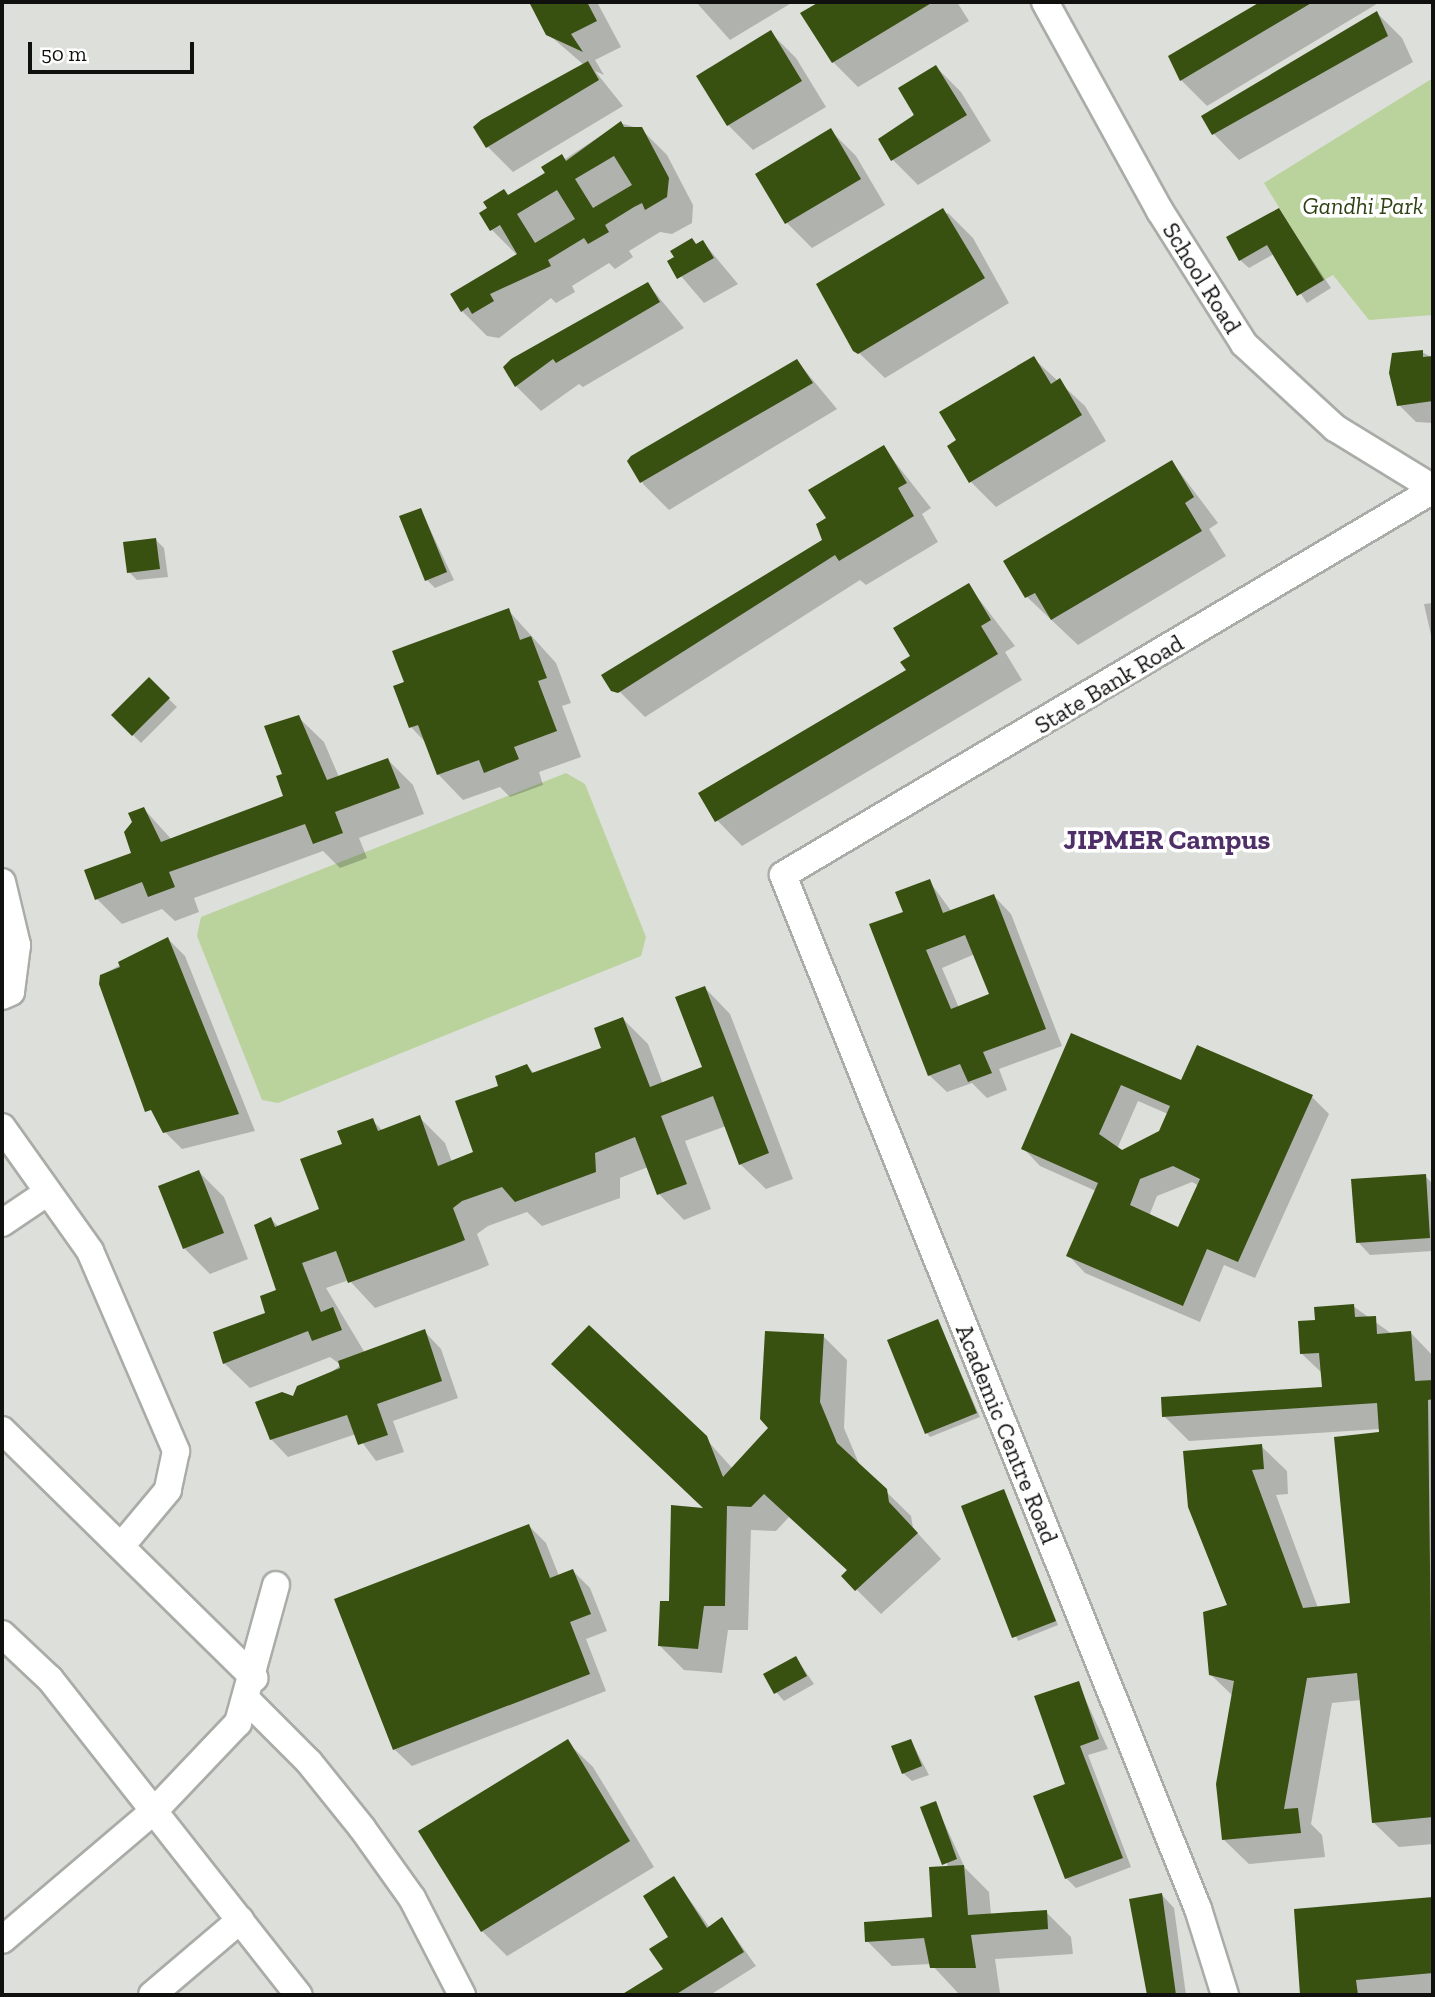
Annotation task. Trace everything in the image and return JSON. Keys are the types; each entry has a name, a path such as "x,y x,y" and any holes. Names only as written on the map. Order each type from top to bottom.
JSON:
{"street":[{"name":"School Road","path":"1045,2 1153,200 1244,344 1335,428 1433,489"},
{"name":"State Bank Road","path":"783,875 1433,489"},
{"name":"Academic Centre Road","path":"783,875 1198,1909 1224,1995"},
{"path":"2,882 17,945 6,994"},
{"path":"2,1127 90,1251 176,1451 169,1490 122,1545"},
{"path":"2,1223 48,1192"},
{"path":"2,1430 122,1545 252,1690 412,1898 462,1995"},
{"path":"2,1940 156,1810 225,1740 252,1690 276,1586"},
{"path":"2,1634 50,1679 156,1810 299,1995"},
{"path":"152,1995 240,1920"}],"green space":[{"name":"Gandhi Park","path":"1433,78 1433,315 1369,320 1333,275 1324,280 1264,183"},
{"path":"566,773 585,784 646,937 641,956 278,1103 262,1100 197,936 201,917"}],"building":[{"path":"529,2 587,2 597,21 571,34 583,52 546,35"},
{"path":"819,2 933,2 832,63 800,13"},
{"path":"1260,2 1313,2 1180,81 1168,56"},
{"path":"1377,11 1388,36 1212,135 1201,116"},
{"path":"771,30 802,81 727,126 696,76"},
{"path":"588,61 599,80 486,148 473,127 481,120"},
{"path":"936,65 967,115 891,161 878,139 914,115 898,88"},
{"path":"621,121 624,127 642,127 669,178 667,197 645,210 642,203 634,207 605,225 609,232 588,244 584,238 548,260 551,266 490,294 494,301 472,314 468,307 461,312 450,294 517,254 500,225 490,231 479,213 487,208 483,202 504,189 508,195 545,173 541,167 562,154 566,161","holes":["614,156 632,185 593,208 575,179","557,190 575,219 535,243 517,214"]},
{"path":"831,128 861,179 785,224 755,174"},
{"path":"943,208 985,278 858,354 853,351 816,284"},
{"path":"1279,208 1324,280 1297,296 1267,245 1239,261 1226,237"},
{"path":"692,238 696,244 703,240 714,258 677,279 667,261 674,257 670,251"},
{"path":"648,282 660,302 556,363 553,359 515,387 503,367 511,359"},
{"path":"1423,350 1423,357 1433,356 1433,401 1397,406 1389,373 1392,353"},
{"path":"1034,356 1051,384 1060,378 1082,415 969,483 947,446 956,440 939,412"},
{"path":"797,359 813,383 640,483 627,461 631,456"},
{"path":"884,445 907,483 898,488 914,516 839,561 835,555 618,693 611,691 601,675 822,540 816,524 826,518 808,490"},
{"path":"1172,460 1194,497 1185,503 1202,531 1051,620 1035,593 1025,598 1003,561"},
{"path":"421,508 447,572 425,581 399,516"},
{"path":"156,538 160,569 127,573 123,542"},
{"path":"969,583 991,620 981,626 998,654 715,822 698,793 906,670 900,662 910,656 893,628"},
{"path":"509,608 520,640 531,636 547,678 538,681 557,731 514,747 519,759 484,773 479,760 437,775 418,725 409,728 393,686 404,682 392,651"},
{"path":"149,677 170,698 132,736 111,715"},
{"path":"299,715 327,780 388,758 400,788 335,812 343,833 313,844 305,824 169,872 175,887 148,897 142,882 95,900 84,870 131,853 124,832 132,822 128,813 144,807 161,842 283,796 276,776 282,774 264,726"},
{"path":"930,879 943,913 994,894 1046,1029 983,1052 992,1073 968,1082 960,1064 928,1076 869,924 903,912 895,892","holes":["965,935 989,994 951,1009 926,950"]},
{"path":"168,937 239,1114 163,1133 151,1110 145,1112 99,984 100,975 120,967 118,962"},
{"path":"705,986 769,1153 739,1165 713,1096 661,1116 687,1184 657,1195 635,1137 595,1153 596,1172 515,1202 502,1187 462,1201 453,1208 465,1240 455,1244 348,1283 336,1251 302,1263 321,1312 333,1307 342,1330 312,1341 308,1331 223,1364 213,1332 265,1313 260,1296 276,1290 254,1225 271,1217 275,1227 319,1209 300,1159 342,1144 337,1131 373,1118 378,1131 420,1115 438,1166 473,1152 455,1101 498,1086 495,1076 527,1064 532,1073 601,1048 594,1028 623,1017 650,1087 702,1067 675,997"},
{"path":"1071,1033 1181,1080 1197,1045 1313,1095 1238,1262 1207,1249 1183,1306 1066,1256 1098,1183 1021,1149","holes":["1121,1085 1170,1106 1159,1131 1122,1150 1099,1134","1173,1166 1200,1179 1178,1227 1130,1205 1140,1179"]},
{"path":"199,1170 224,1233 183,1249 158,1186"},
{"path":"1426,1174 1430,1238 1356,1243 1351,1179"},
{"path":"1354,1304 1355,1317 1376,1316 1377,1334 1411,1331 1415,1381 1433,1380 1433,1399 1428,1400 1433,1817 1372,1823 1357,1673 1307,1678 1284,1809 1298,1808 1301,1833 1222,1840 1216,1784 1234,1681 1209,1675 1203,1612 1227,1605 1188,1507 1183,1451 1262,1444 1264,1469 1252,1470 1303,1608 1350,1603 1334,1437 1379,1432 1377,1403 1162,1417 1161,1397 1322,1387 1319,1353 1300,1354 1298,1321 1315,1320 1314,1307"},
{"path":"938,1319 977,1413 925,1434 887,1340"},
{"path":"589,1325 707,1436 723,1477 768,1428 760,1419 765,1331 824,1334 820,1402 837,1443 887,1489 889,1502 918,1533 855,1591 841,1576 847,1570 764,1494 751,1507 727,1506 725,1606 704,1606 698,1649 658,1646 660,1601 669,1601 671,1505 703,1508 551,1364"},
{"path":"425,1329 442,1381 377,1404 388,1435 358,1445 347,1415 270,1440 255,1402 282,1392 293,1396 297,1386 340,1368 338,1361"},
{"path":"1004,1489 1056,1621 1012,1638 961,1506"},
{"path":"529,1524 550,1578 573,1569 591,1614 570,1622 590,1674 393,1750 334,1599"},
{"path":"796,1656 807,1676 774,1694 763,1674"},
{"path":"1079,1681 1099,1739 1080,1746 1123,1858 1065,1879 1033,1796 1065,1784 1034,1696"},
{"path":"568,1739 630,1841 481,1932 418,1831"},
{"path":"911,1739 922,1766 902,1774 891,1746"},
{"path":"936,1801 957,1859 942,1865 920,1807"},
{"path":"964,1865 968,1915 1047,1910 1048,1929 971,1935 976,1968 930,1968 924,1938 865,1942 864,1922 932,1917 929,1867"},
{"path":"674,1876 707,1928 722,1917 744,1952 675,1995 621,1995 663,1969 649,1949 668,1937 643,1896"},
{"path":"1162,1893 1176,1995 1147,1995 1129,1899"},
{"path":"1433,1897 1433,1973 1356,1980 1358,1995 1300,1995 1294,1909"}],"district":[{"name":"JIPMER Campus","path":"1167,840"}]}
